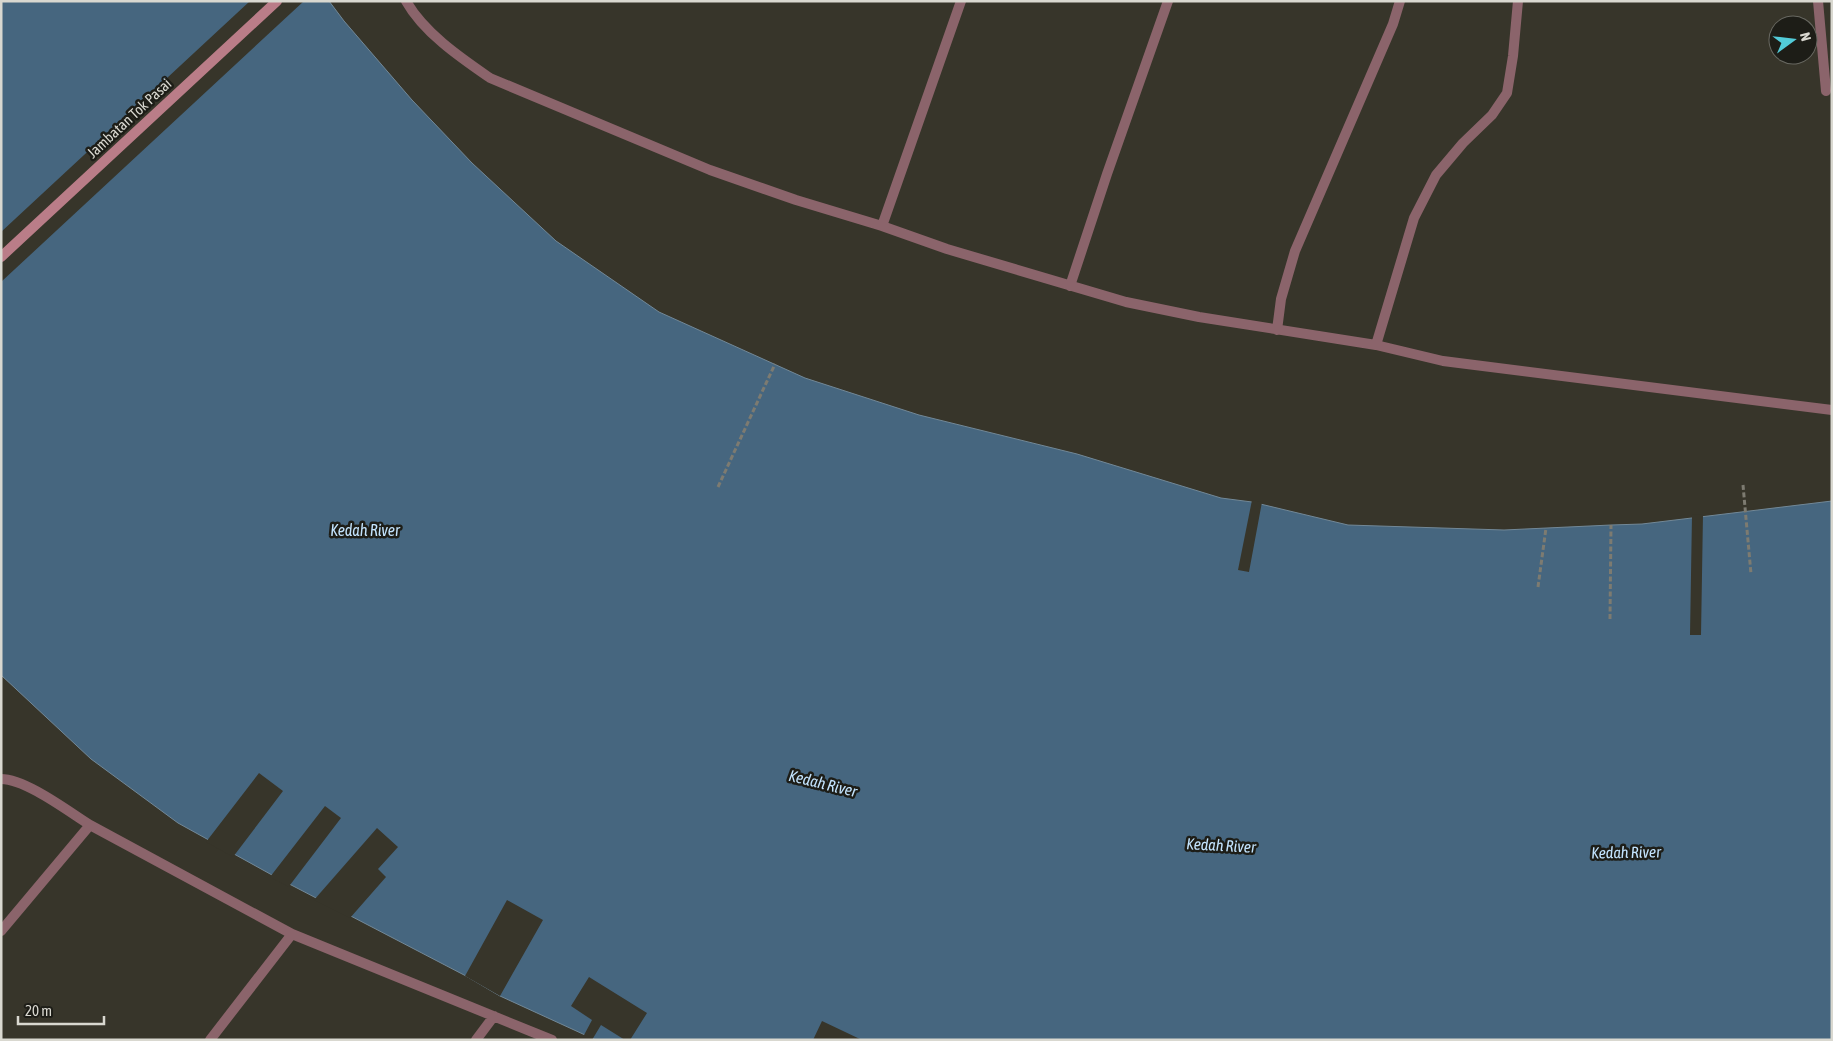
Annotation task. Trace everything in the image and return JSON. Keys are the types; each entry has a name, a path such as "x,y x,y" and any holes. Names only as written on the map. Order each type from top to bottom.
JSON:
{"main road":[{"name":"Jambatan Tok Pasai","path":"1,257 277,1"}],"street":[{"path":"406,1 416,16 442,42 490,78 710,170 796,200 1070,286 1126,302 1277,330 1376,345 1443,361 1832,410"},
{"path":"882,226 961,1"},
{"path":"1070,286 1106,174 1168,1"},
{"path":"1277,330 1281,299 1295,251 1393,24 1400,1"},
{"path":"1376,345 1414,218 1436,175 1463,143 1492,115 1507,92 1513,56 1518,1"},
{"path":"1818,1 1826,91"},
{"path":"1,779 17,782 33,790 90,825 292,934 552,1040"},
{"path":"1,931 90,825"},
{"path":"210,1040 292,934"},
{"path":"476,1040 494,1016"}],"path":[{"path":"718,487 775,364"},
{"path":"1743,485 1751,574"},
{"path":"1610,620 1611,526"},
{"path":"1538,587 1546,528"}],"water":[{"name":"Kedah River","path":"1,1 329,1 412,100 472,163 556,241 659,312 805,378 919,415 1077,454 1221,498 1252,502 1348,525 1504,530 1642,524 1832,501 1832,1040 596,1040 500,996 466,976 272,875 178,823 91,759 1,675"}],"pier":[{"path":"250,1 304,1 1,282 1,232"},
{"path":"1252,500 1262,502 1249,572 1238,570"},
{"path":"1703,514 1701,635 1690,635 1692,515"},
{"path":"259,773 283,791 233,857 206,842"},
{"path":"325,806 341,818 289,887 270,877"},
{"path":"377,828 398,847 378,869 386,877 350,918 314,900"},
{"path":"507,900 543,920 500,996 465,976"},
{"path":"589,977 647,1013 630,1040 625,1040 601,1025 592,1040 583,1037 592,1020 571,1006"},
{"path":"822,1021 862,1040 813,1040"}]}
